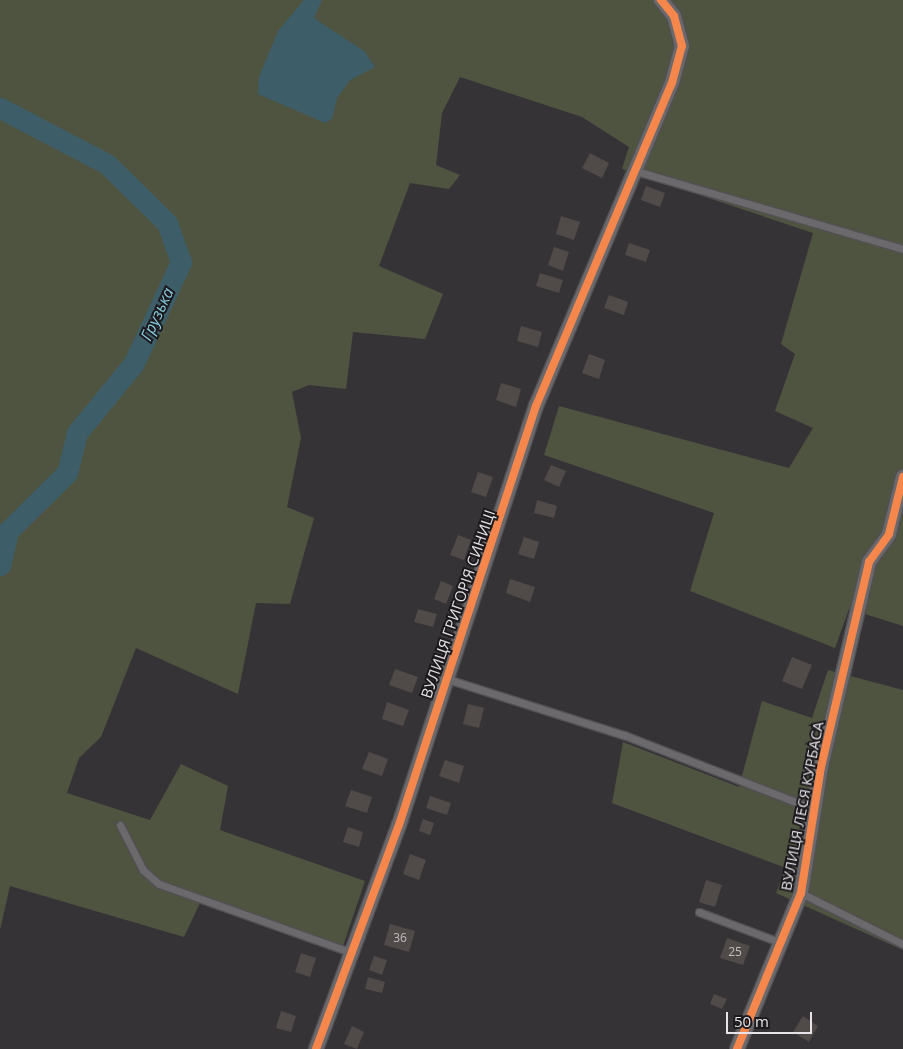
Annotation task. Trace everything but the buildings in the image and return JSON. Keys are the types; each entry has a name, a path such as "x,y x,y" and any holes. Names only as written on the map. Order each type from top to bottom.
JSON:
{"street":[{"name":"ВУЛИЦЯ ГРИГОРІЯ СИНИЦІ","path":"316,1049 350,952 399,825 536,406 633,170 672,83 682,46 674,16 661,0"},
{"name":"ВУЛИЦЯ ЛЕСЯ КУРБАСА","path":"737,1049 783,943 801,893 814,809 869,562 889,534 903,477"}],"lane":[{"path":"633,170 903,249"},
{"path":"447,679 624,735 814,809"},
{"path":"120,825 143,870 159,884 350,952"},
{"path":"801,893 903,944"},
{"path":"699,912 783,943"}],"green space":[{"path":"0,0 903,0 903,626 849,609 835,648 690,591 714,513 544,455 559,406 789,468 813,428 775,411 795,354 781,344 813,233 622,169 629,147 582,117 460,77 442,113 436,165 460,175 449,189 410,183 379,266 443,294 425,339 353,332 346,389 309,385 292,392 301,438 287,507 314,518 290,604 256,603 238,694 136,648 101,737 79,758 67,793 150,820 181,764 228,786 220,830 365,881 341,952 200,903 184,937 10,886 0,930"},
{"path":"828,670 903,690 903,950 776,893 786,868 612,803 623,742 739,787 762,701 812,718"}],"water":[{"path":"304,0 322,0 314,18 364,51 375,67 350,80 337,98 332,119 325,123 258,94 259,77 278,31"}],"waterway":[{"name":"Грузька","path":"0,108 107,164 167,223 181,262 134,363 77,433 67,473 8,531 0,565"}],"cycle path":[{"path":"316,1049 399,825 536,406 672,83 682,46 674,16 661,0"},
{"path":"737,1049 801,893 821,767 869,562 889,534 903,477"}]}
